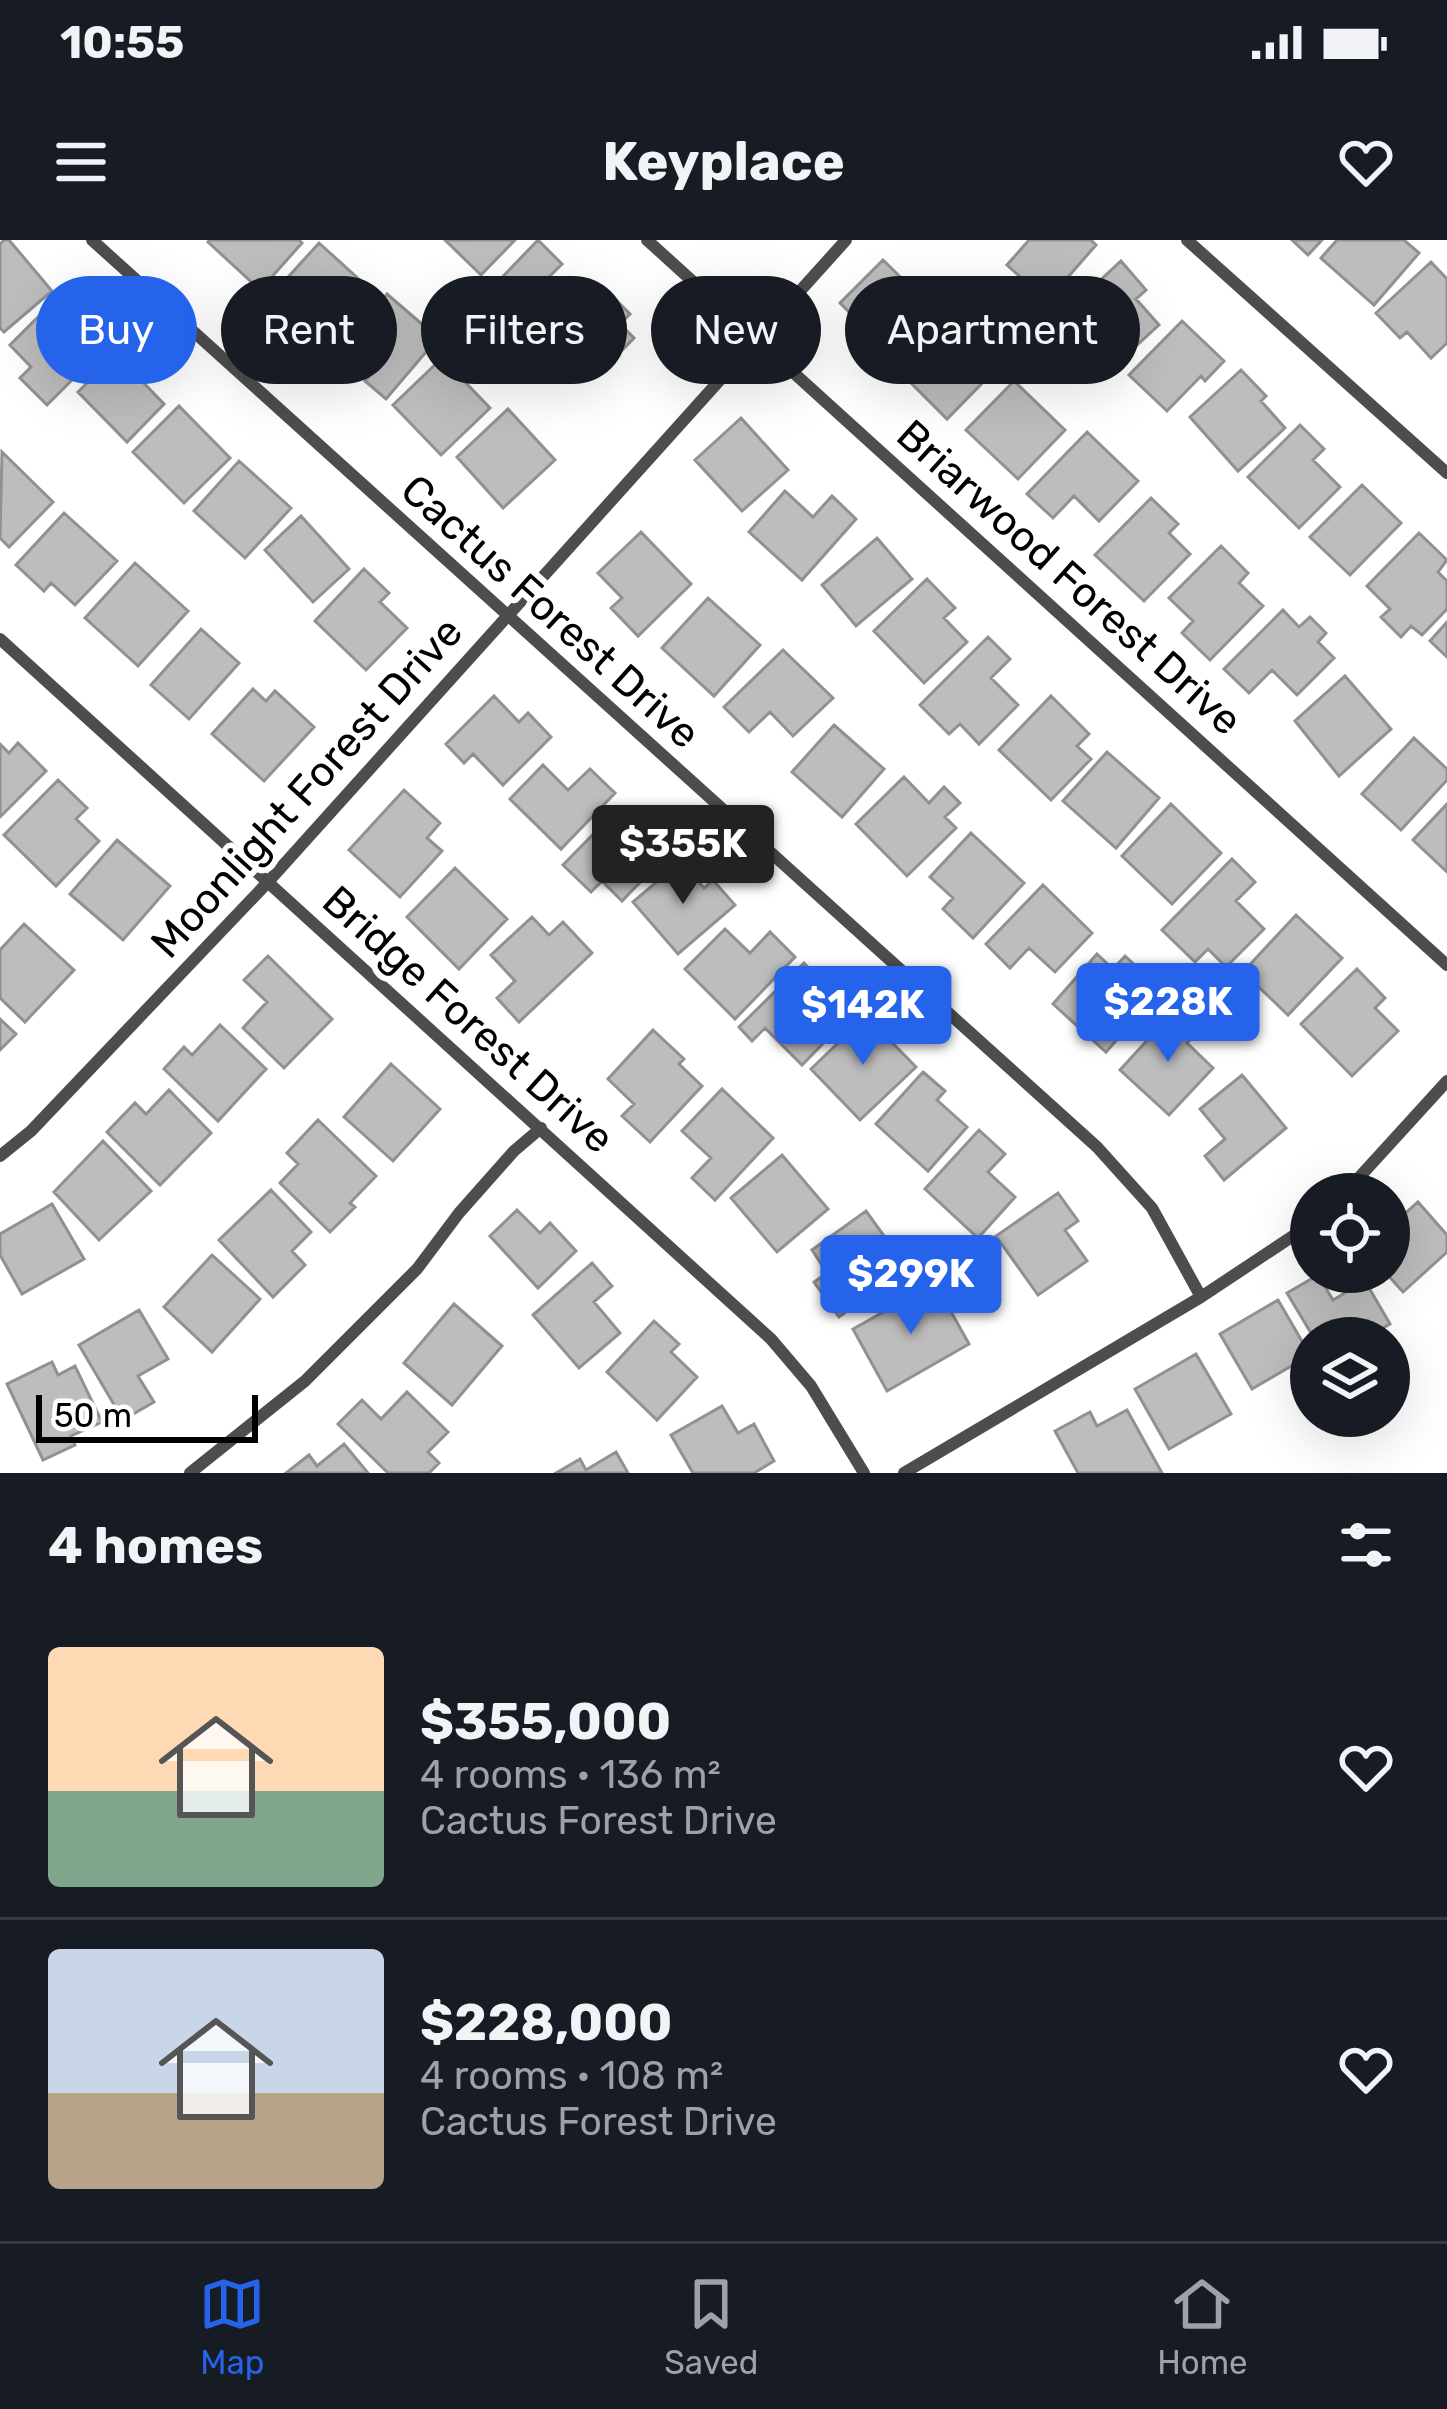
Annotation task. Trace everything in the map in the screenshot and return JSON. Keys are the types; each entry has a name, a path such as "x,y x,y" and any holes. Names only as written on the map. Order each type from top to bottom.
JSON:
{"street":[{"name":"Cactus Forest Drive","path":"92,240 1097,1147 1152,1208 1201,1297"},
{"name":"Briarwood Forest Drive","path":"647,240 687,276"},
{"name":"Moonlight Forest Drive","path":"813,276 846,240"},
{"path":"1186,240 1447,473"},
{"name":"Moonlight Forest Drive","path":"0,1156 31,1131 268,882 716,384"},
{"name":"Briarwood Forest Drive","path":"808,384 1447,965"},
{"name":"Bridge Forest Drive","path":"0,639 771,1339 811,1386 864,1473"},
{"path":"1363,1173 1447,1081"},
{"path":"190,1473 305,1381 417,1269 459,1213 514,1151 542,1128"},
{"path":"904,1473 1201,1297 1290,1238"}],"building":[{"path":"9,240 39,276 36,305 4,332 0,328 0,244"},
{"path":"445,240 515,240 481,275"},
{"path":"538,240 562,264 550,276 503,276"},
{"path":"1029,240 1091,240 1096,245 1069,276 1019,276 1007,265"},
{"path":"1292,240 1322,240 1308,255"},
{"path":"1337,240 1404,240 1419,253 1374,305 1321,258"},
{"path":"208,242 302,243 273,276 245,276"},
{"path":"319,243 355,276 289,276"},
{"path":"883,260 899,276 867,276"},
{"path":"1121,261 1134,276 1105,276"},
{"path":"1431,262 1447,279 1447,343 1431,358 1407,332 1400,338 1376,313"},
{"path":"397,303 421,323 421,358 386,399 368,384 397,384"},
{"path":"1140,304 1159,325 1140,342"},
{"path":"36,319 36,384 68,384 47,405 20,378 31,367 10,345"},
{"path":"1182,321 1224,361 1205,381 1201,376 1167,411 1138,384 1140,364"},
{"path":"1241,370 1266,396 1261,401 1285,428 1238,471 1190,417"},
{"path":"421,378 421,384 467,384 490,408 441,455 393,405"},
{"path":"86,384 145,384 164,404 127,442 78,392"},
{"path":"912,384 981,384 947,419"},
{"path":"1011,384 1017,384 1065,430 1018,479 966,430"},
{"path":"179,406 230,458 184,503 133,452"},
{"path":"508,409 555,460 503,508 457,457"},
{"path":"741,418 788,470 742,511 695,460"},
{"path":"1300,425 1324,449 1313,460 1340,487 1299,528 1248,477"},
{"path":"1087,432 1138,481 1099,521 1074,496 1053,518 1027,494"},
{"path":"2,452 53,502 9,547 0,538"},
{"path":"239,461 291,508 245,558 194,511"},
{"path":"1362,485 1401,523 1350,575 1310,537"},
{"path":"785,491 813,517 832,496 856,519 802,580 749,532"},
{"path":"1151,498 1178,524 1169,533 1190,554 1144,601 1095,555"},
{"path":"64,513 117,561 75,605 51,583 44,591 16,565"},
{"path":"301,516 349,569 313,602 265,550"},
{"path":"641,532 691,584 638,636 611,608 622,598 598,573"},
{"path":"1419,533 1447,560 1438,572 1447,581 1447,609 1422,635 1411,626 1401,637 1381,617 1390,609 1367,586"},
{"path":"877,538 912,579 856,626 822,585"},
{"path":"1221,546 1248,573 1239,583 1263,606 1210,660 1182,633 1193,621 1169,598"},
{"path":"135,563 188,611 138,666 85,618"},
{"path":"364,569 389,593 380,602 407,628 366,670 315,621"},
{"path":"927,579 955,608 944,618 967,642 924,683 874,631"},
{"path":"708,598 760,645 714,696 662,648"},
{"path":"1283,610 1299,627 1310,617 1326,633 1318,642 1334,658 1297,695 1272,670 1249,693 1224,669"},
{"path":"1447,622 1447,657 1430,641"},
{"path":"201,629 239,663 189,719 151,685"},
{"path":"988,637 1010,659 991,678 1018,705 979,744 960,724 949,734 920,705"},
{"path":"783,650 833,698 793,736 770,712 749,732 724,707"},
{"path":"1345,676 1391,729 1339,776 1295,721"},
{"path":"253,689 266,701 275,691 314,727 264,781 212,734"},
{"path":"494,696 519,722 528,713 551,737 503,785 473,754 464,763 446,744"},
{"path":"1051,696 1089,734 1077,746 1091,759 1051,800 999,750"},
{"path":"834,725 884,769 842,817 792,772"},
{"path":"1414,738 1447,769 1447,780 1401,830 1362,794"},
{"path":"18,743 46,771 0,817 0,744 9,753"},
{"path":"1107,752 1159,798 1116,848 1063,801"},
{"path":"543,765 568,790 590,769 615,793 561,849 510,799"},
{"path":"904,777 929,803 944,787 960,803 945,817 956,828 907,876 856,824"},
{"path":"58,780 87,808 76,819 99,841 56,886 4,835"},
{"path":"404,790 440,823 427,838 442,851 400,897 349,850"},
{"path":"1171,804 1221,853 1172,904 1122,856"},
{"path":"1447,804 1447,872 1413,840"},
{"path":"614,813 636,834 647,823 673,848 622,901 602,881 591,892 563,865"},
{"path":"971,833 1024,883 973,938 943,909 953,898 930,877"},
{"path":"117,840 170,886 123,940 70,894"},
{"path":"1232,859 1255,882 1236,901 1264,929 1226,967 1208,949 1195,962 1162,930"},
{"path":"681,861 704,888 713,880 735,905 678,954 633,902"},
{"path":"455,868 507,919 459,969 407,917"},
{"path":"1043,885 1092,933 1055,972 1029,948 1010,968 986,944"},
{"path":"1296,915 1342,958 1288,1015 1243,972"},
{"path":"532,917 549,935 563,922 592,953 519,1022 497,998 515,981 491,955"},
{"path":"24,924 74,970 25,1022 0,998 0,950"},
{"path":"725,929 750,953 770,932 795,957 735,1019 685,969"},
{"path":"1097,954 1113,969 1125,956 1151,980 1141,992 1151,1001 1106,1052 1053,1004"},
{"path":"268,956 332,1019 284,1068 243,1028 267,1002 244,980"},
{"path":"804,963 823,983 818,988 848,1018 802,1065 765,1028 752,1041 739,1027"},
{"path":"1357,969 1385,998 1375,1008 1398,1031 1352,1076 1301,1024"},
{"path":"1174,1011 1197,1032 1187,1043 1213,1068 1169,1115 1120,1070"},
{"path":"866,1016 916,1067 860,1120 811,1069"},
{"path":"0,1019 16,1034 0,1050"},
{"path":"220,1025 266,1069 218,1121 164,1069 184,1047 192,1055"},
{"path":"653,1030 684,1059 679,1064 702,1086 650,1142 622,1116 634,1104 608,1079"},
{"path":"391,1064 440,1109 393,1161 344,1117"},
{"path":"923,1072 945,1091 937,1100 967,1127 928,1171 876,1124"},
{"path":"1242,1075 1286,1128 1224,1180 1205,1156 1225,1139 1200,1109"},
{"path":"722,1089 773,1138 715,1200 692,1178 711,1158 682,1131"},
{"path":"169,1090 211,1133 160,1185 107,1132 135,1103 146,1114"},
{"path":"318,1120 376,1176 330,1232 280,1183 298,1164 287,1153"},
{"path":"979,1130 1005,1154 988,1172 1015,1197 978,1238 925,1189"},
{"path":"103,1141 151,1191 99,1240 54,1192"},
{"path":"782,1155 828,1209 777,1252 731,1198"},
{"path":"271,1190 311,1232 292,1251 305,1265 273,1297 219,1240"},
{"path":"1058,1193 1078,1221 1065,1230 1087,1261 1038,1295 996,1236"},
{"path":"1418,1202 1447,1235 1447,1252 1410,1286 1410,1209"},
{"path":"52,1204 84,1259 22,1294 0,1255 0,1234"},
{"path":"517,1210 540,1233 550,1223 576,1251 538,1288 490,1236"},
{"path":"866,1211 907,1268 839,1317 814,1282 827,1273 812,1250"},
{"path":"212,1255 260,1299 212,1352 164,1307"},
{"path":"592,1263 612,1286 594,1302 620,1333 579,1368 533,1315"},
{"path":"935,1283 969,1344 887,1391 853,1329"},
{"path":"1287,1293 1329,1293 1333,1300 1345,1293 1372,1293 1386,1317 1301,1317"},
{"path":"1278,1300 1290,1321 1290,1367 1252,1389 1220,1334"},
{"path":"454,1304 502,1346 452,1405 404,1363"},
{"path":"139,1310 168,1359 138,1376 154,1402 123,1420 79,1345"},
{"path":"654,1321 679,1344 671,1352 697,1377 657,1420 607,1372"},
{"path":"1196,1354 1231,1414 1169,1449 1135,1389"},
{"path":"52,1362 58,1375 75,1366 102,1422 71,1436 75,1445 43,1460 7,1384"},
{"path":"407,1392 448,1432 428,1452 439,1463 429,1473 388,1473 338,1424 362,1400 381,1419"},
{"path":"722,1406 738,1433 754,1424 774,1461 754,1473 693,1473 671,1435"},
{"path":"1127,1410 1162,1473 1078,1473 1055,1431 1090,1412 1097,1426"},
{"path":"344,1444 368,1473 286,1473 309,1455 317,1466"},
{"path":"616,1452 628,1473 556,1473 580,1459 586,1470"}]}
